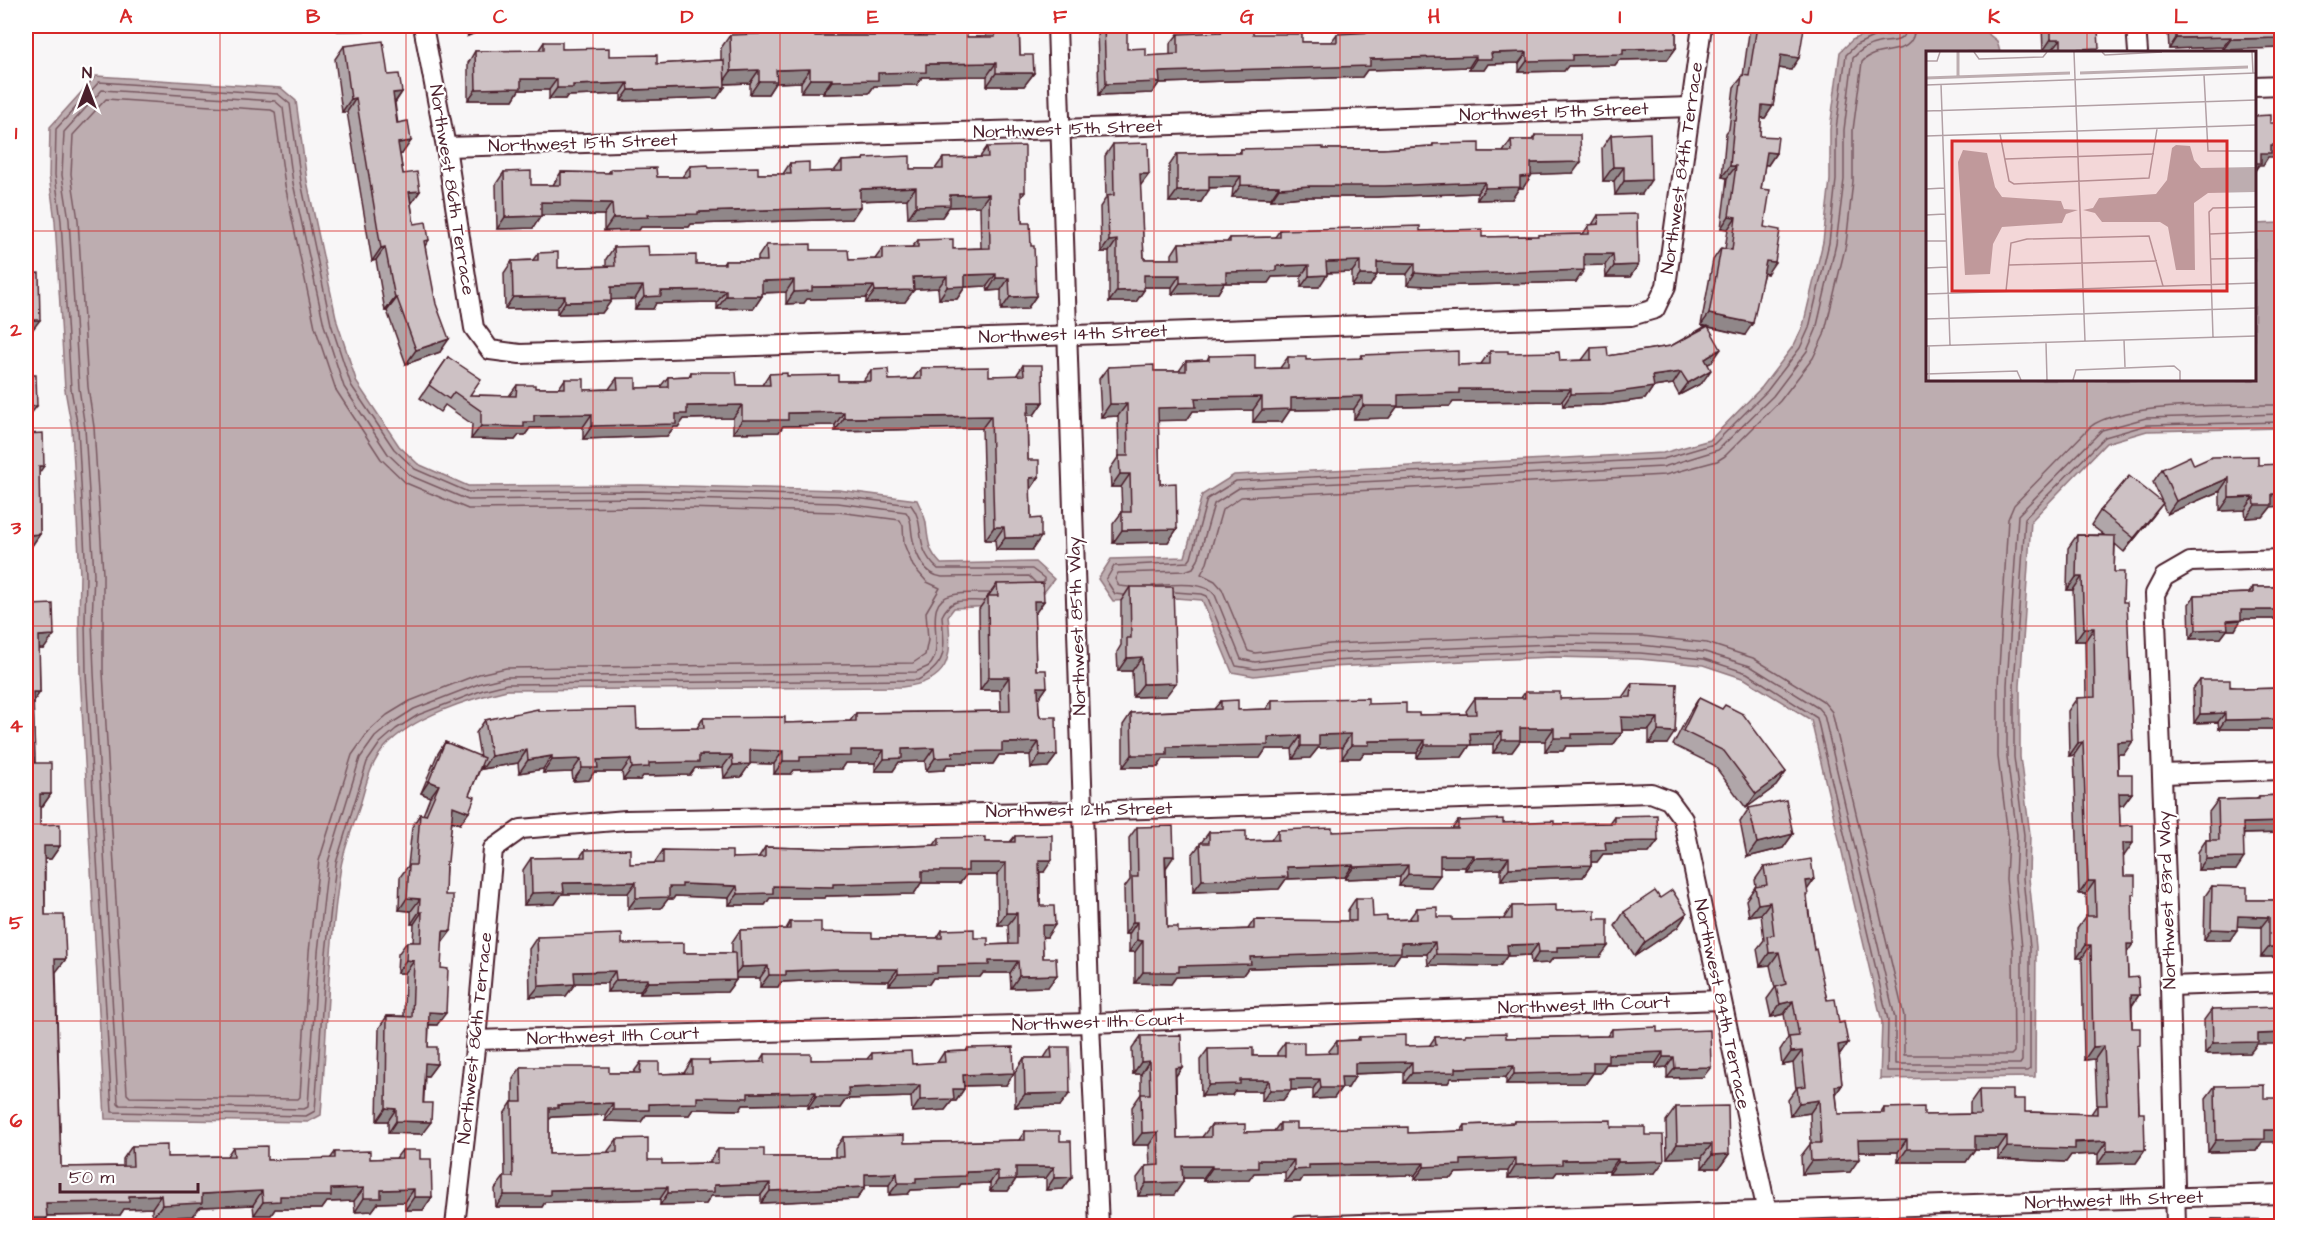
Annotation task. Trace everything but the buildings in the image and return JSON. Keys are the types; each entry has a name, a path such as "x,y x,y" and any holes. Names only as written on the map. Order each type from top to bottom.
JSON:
{"street":[{"name":"Northwest 86th Terrace","path":"423,26 446,147 474,328 490,350"},
{"name":"Northwest 85th Way","path":"1057,26 1090,1023 1099,1227"},
{"name":"Northwest 84th Terrace","path":"1655,309 1666,286 1702,26"},
{"path":"2136,26 2138,51"},
{"path":"2256,86 2282,85"},
{"name":"Northwest 15th Street","path":"446,147 1690,107"},
{"name":"Northwest 14th Street","path":"490,350 520,354 1631,316 1655,309"},
{"name":"Northwest 83rd Way","path":"2176,1227 2156,594 2164,577 2190,562 2282,559"},
{"path":"2162,774 2282,770"},
{"name":"Northwest 12th Street","path":"492,849 521,829 626,820 1083,811 1651,793 1670,800"},
{"name":"Northwest 84th Terrace","path":"1670,800 1683,819 1767,1212"},
{"name":"Northwest 86th Terrace","path":"455,1227 476,1040 492,849"},
{"path":"2170,986 2282,982"},
{"name":"Northwest 11th Court","path":"476,1040 1090,1023 1721,1000"},
{"name":"Northwest 11th Street","path":"1299,1227 2282,1194"}],"water":[{"path":"1931,26 1983,30 1997,41 2000,51 1926,51 1926,381 2256,381 2256,224 2281,223 2281,428 2147,431 2106,443 2031,521 2020,686 2020,757 2030,834 2029,878 2036,947 2035,1077 1880,1079 1882,1022 1811,720 1745,679 1703,665 1639,659 1553,657 1330,667 1254,676 1232,672 1202,600 1175,598 1113,601 1098,579 1111,559 1185,557 1202,495 1234,475 1663,453 1710,440 1762,387 1794,345 1803,326 1823,242 1830,180 1830,129 1840,52 1852,40 1874,29"},
{"path":"96,76 281,88 296,101 307,181 337,322 357,383 399,446 418,464 468,486 642,485 839,490 917,500 925,520 931,550 941,564 1035,562 1054,579 1035,604 954,608 948,616 950,645 944,666 939,674 918,684 902,687 507,690 475,698 425,718 396,736 380,753 369,774 343,858 331,959 321,1115 308,1122 105,1119 80,673 80,575 72,429 65,390 55,221 49,176 50,127"}]}
